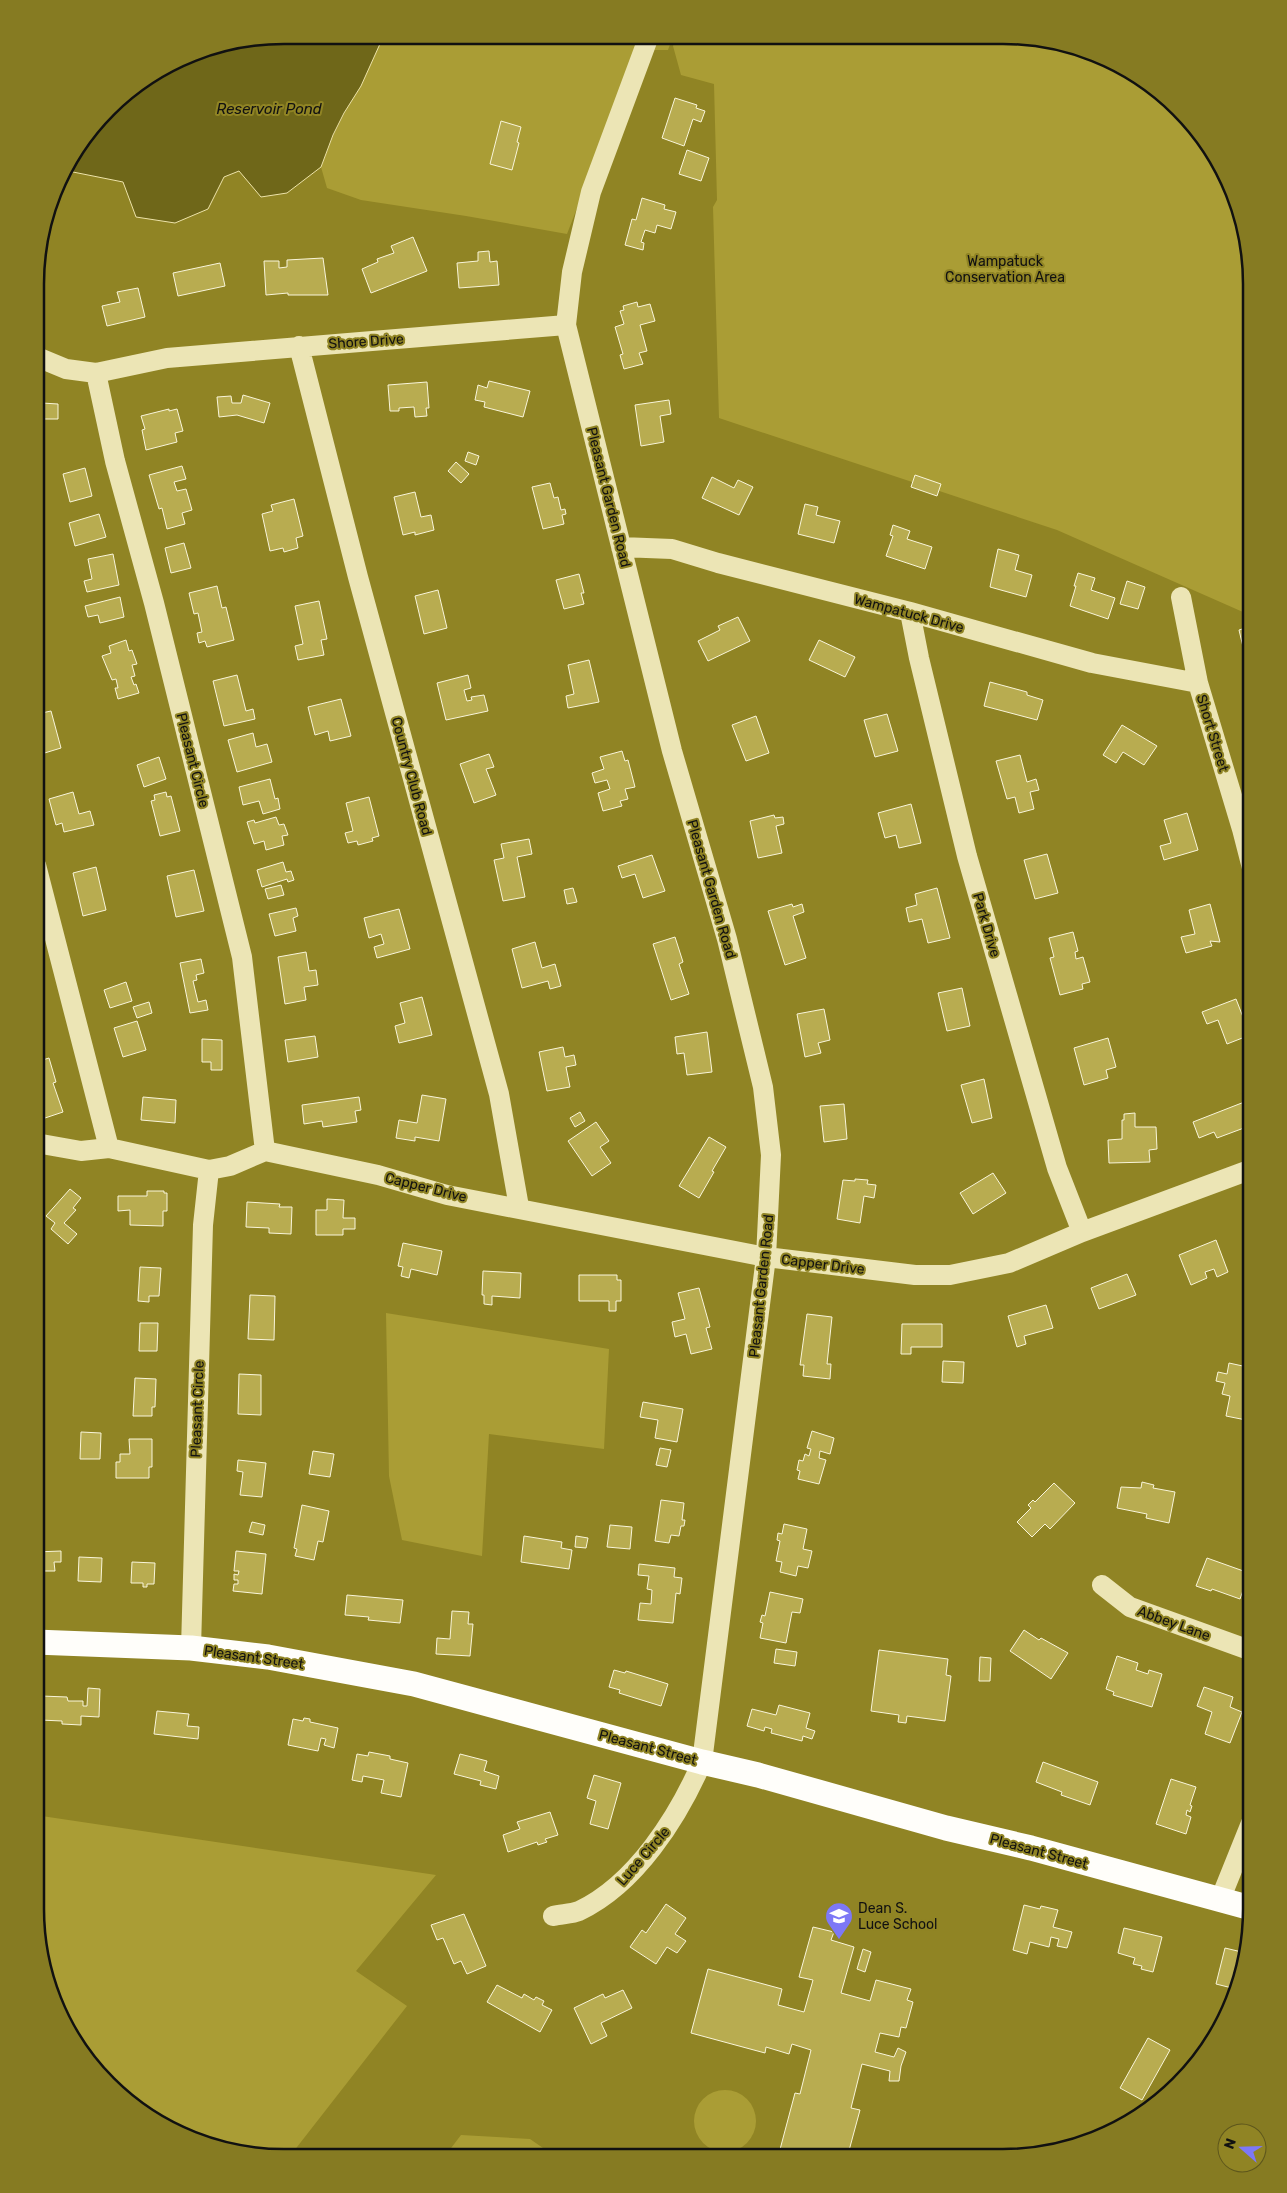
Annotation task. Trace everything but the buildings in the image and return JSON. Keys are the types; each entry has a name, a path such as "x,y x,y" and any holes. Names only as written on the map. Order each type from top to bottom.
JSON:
{"main road":[{"name":"Pleasant Street","path":"44,1642 191,1648 268,1657 414,1684 702,1762 758,1775 946,1828 1040,1851 1243,1906"}],"street":[{"name":"Pleasant Garden Road","path":"646,44 591,192 572,272 566,325 672,751 727,939 763,1087 771,1155 766,1256 702,1762"},
{"name":"Shore Drive","path":"96,373 167,358 566,325"},
{"name":"Country Club Road","path":"300,346 360,586 499,1094 519,1208"},
{"path":"44,360 66,369 96,373"},
{"name":"Pleasant Circle","path":"96,373 115,461 154,603 242,957 265,1151"},
{"name":"Wampatuck Drive","path":"621,547 672,549 718,563 910,612 1092,664 1198,683"},
{"name":"Short Street","path":"1181,597 1198,683 1243,817"},
{"name":"Park Drive","path":"910,612 919,658 967,856 1057,1168 1082,1232"},
{"path":"44,897 109,1148"},
{"path":"44,1144 81,1151 109,1148 209,1170 230,1166 265,1151"},
{"name":"Capper Drive","path":"265,1151 355,1170 447,1195 633,1232 766,1256 915,1274 950,1275 1010,1263 1082,1232 1243,1173"},
{"name":"Pleasant Circle","path":"191,1648 203,1224 209,1170"},
{"name":"Abbey Lane","path":"1102,1585 1130,1607 1243,1648"},
{"name":"Luce Circle","path":"553,1916 578,1911 611,1892 669,1826 688,1793 702,1762"},
{"path":"1220,1900 1243,1845"}],"green space":[{"path":"379,44 670,44 668,50 638,50 567,234 361,200 327,188 321,167 333,136"},
{"name":"Wampatuck Conservation Area","path":"674,44 1019,44 1050,48 1095,62 1137,84 1162,103 1184,125 1203,150 1225,192 1239,237 1243,268 1243,612 1057,530 719,418 713,207 717,200 714,84 681,75"},
{"path":"386,1313 609,1349 604,1449 489,1434 482,1556 402,1540 389,1476"},
{"path":"44,1816 436,1875 356,1971 407,2006 295,2149 268,2149 237,2145 207,2137 178,2125 138,2100 103,2068 84,2043 68,2015 56,1986 48,1956 44,1925"},
{"path":"719,2090 731,2090 742,2095 751,2104 756,2115 754,2133 747,2143 739,2149 711,2149 699,2138 694,2127 694,2115 699,2104 708,2095"},
{"path":"461,2135 530,2139 544,2149 450,2149"}],"water":[{"name":"Reservoir Pond","path":"268,44 380,44 361,86 333,135 321,167 287,193 261,197 239,171 224,177 208,209 175,223 136,217 123,182 72,172 84,150 103,125 125,103 150,84 178,68 207,56 237,48"}],"place":[{"name":"Dean S. Luce School","path":"839,1940"}]}
